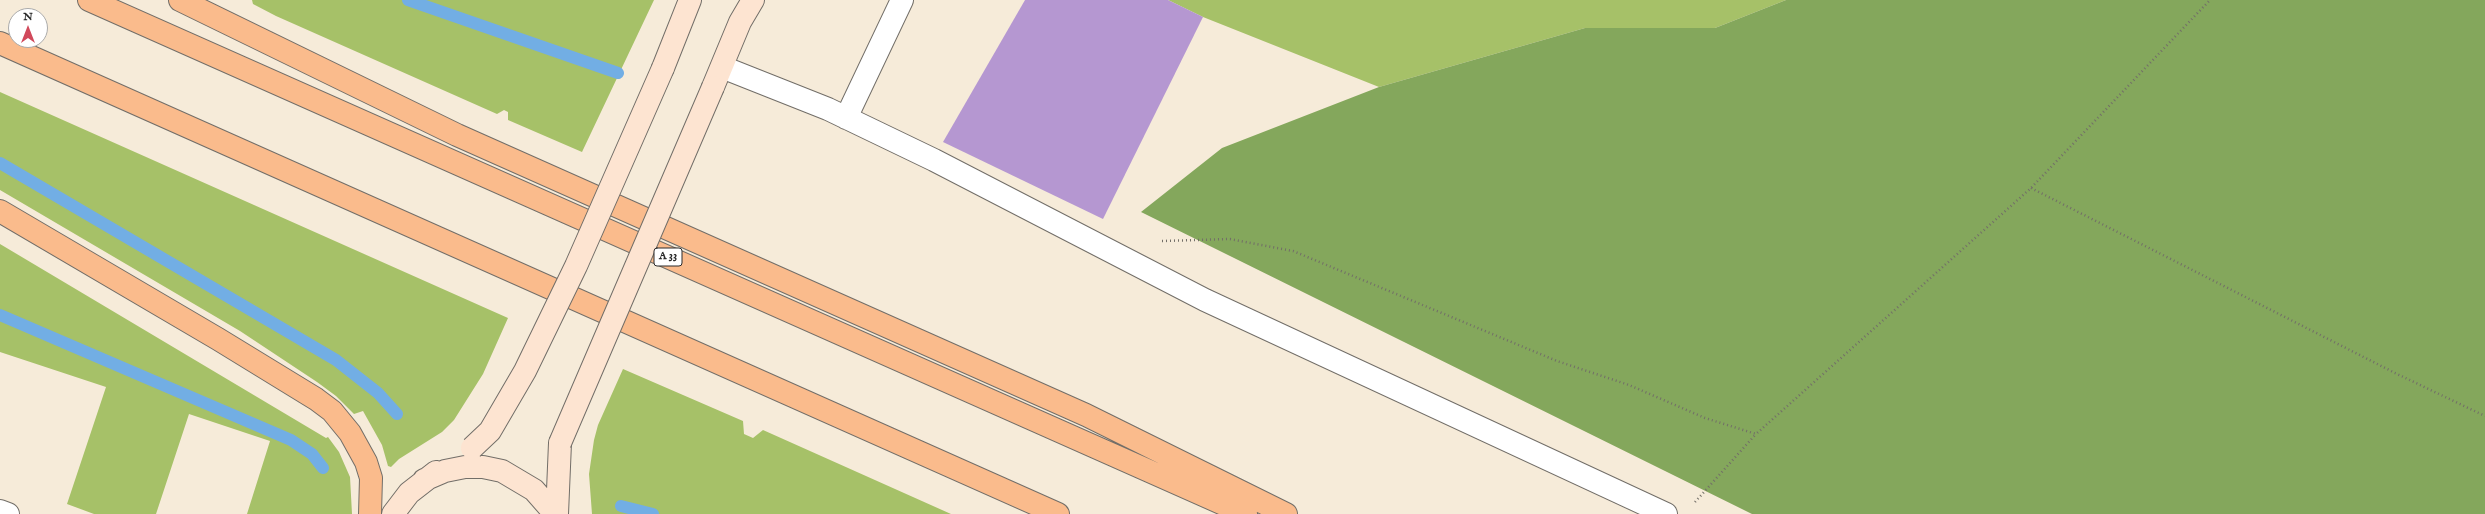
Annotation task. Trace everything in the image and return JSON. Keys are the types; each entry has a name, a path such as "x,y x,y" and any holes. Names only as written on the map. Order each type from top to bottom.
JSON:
{"highway":[{"name":"A 33","path":"89,0 1246,514"},
{"path":"180,0 457,135 1086,415 1286,514"},
{"path":"0,44 1058,514"},
{"path":"0,211 218,339 316,399 332,411 350,433 366,462 371,478 370,514"}],"street":[{"path":"393,514 409,493 424,480 472,448 490,431 525,371 576,266 663,68 690,0"},
{"path":"556,514 560,443 740,22 753,0"},
{"path":"846,118 902,0"},
{"path":"722,67 828,109 934,160 1204,300 1666,514"},
{"path":"424,480 445,471 465,467 484,467 502,471 534,490 556,514"},
{"path":"0,511 8,514"}],"path":[{"path":"1689,508 1756,434 2031,188 2210,0"},
{"path":"2031,188 2395,373 2485,416"},
{"path":"1157,242 1230,239 1293,251 1557,361 1629,385 1705,418 1756,434"}],"green space":[{"path":"252,0 654,0 582,152 508,120 508,112 504,110 497,114 276,16 253,4"},
{"path":"1168,0 1786,0 1715,28 1585,28 1379,87 1203,17"},
{"path":"1786,0 2485,0 2485,514 1752,514 1141,212 1222,148 1379,87 1585,28 1715,28"},
{"path":"0,92 508,318 483,374 454,420 442,432 399,459 391,467 388,466 382,445 363,411 354,414 336,396 317,382 240,331 0,190"},
{"path":"0,244 326,438 328,437 339,452 350,477 352,514 247,514 270,441 189,414 156,514 94,514 67,504 106,387 0,352"},
{"path":"623,369 743,421 744,434 753,438 763,430 951,514 592,514 589,474 594,440 598,425"}],"building":[{"path":"1025,0 1168,0 1203,17 1103,219 943,142"}],"waterway":[{"path":"408,0 618,73"},
{"path":"0,163 336,360 378,393 397,414"},
{"path":"0,315 291,440 312,454 323,468"},
{"path":"621,506 653,514"}]}
